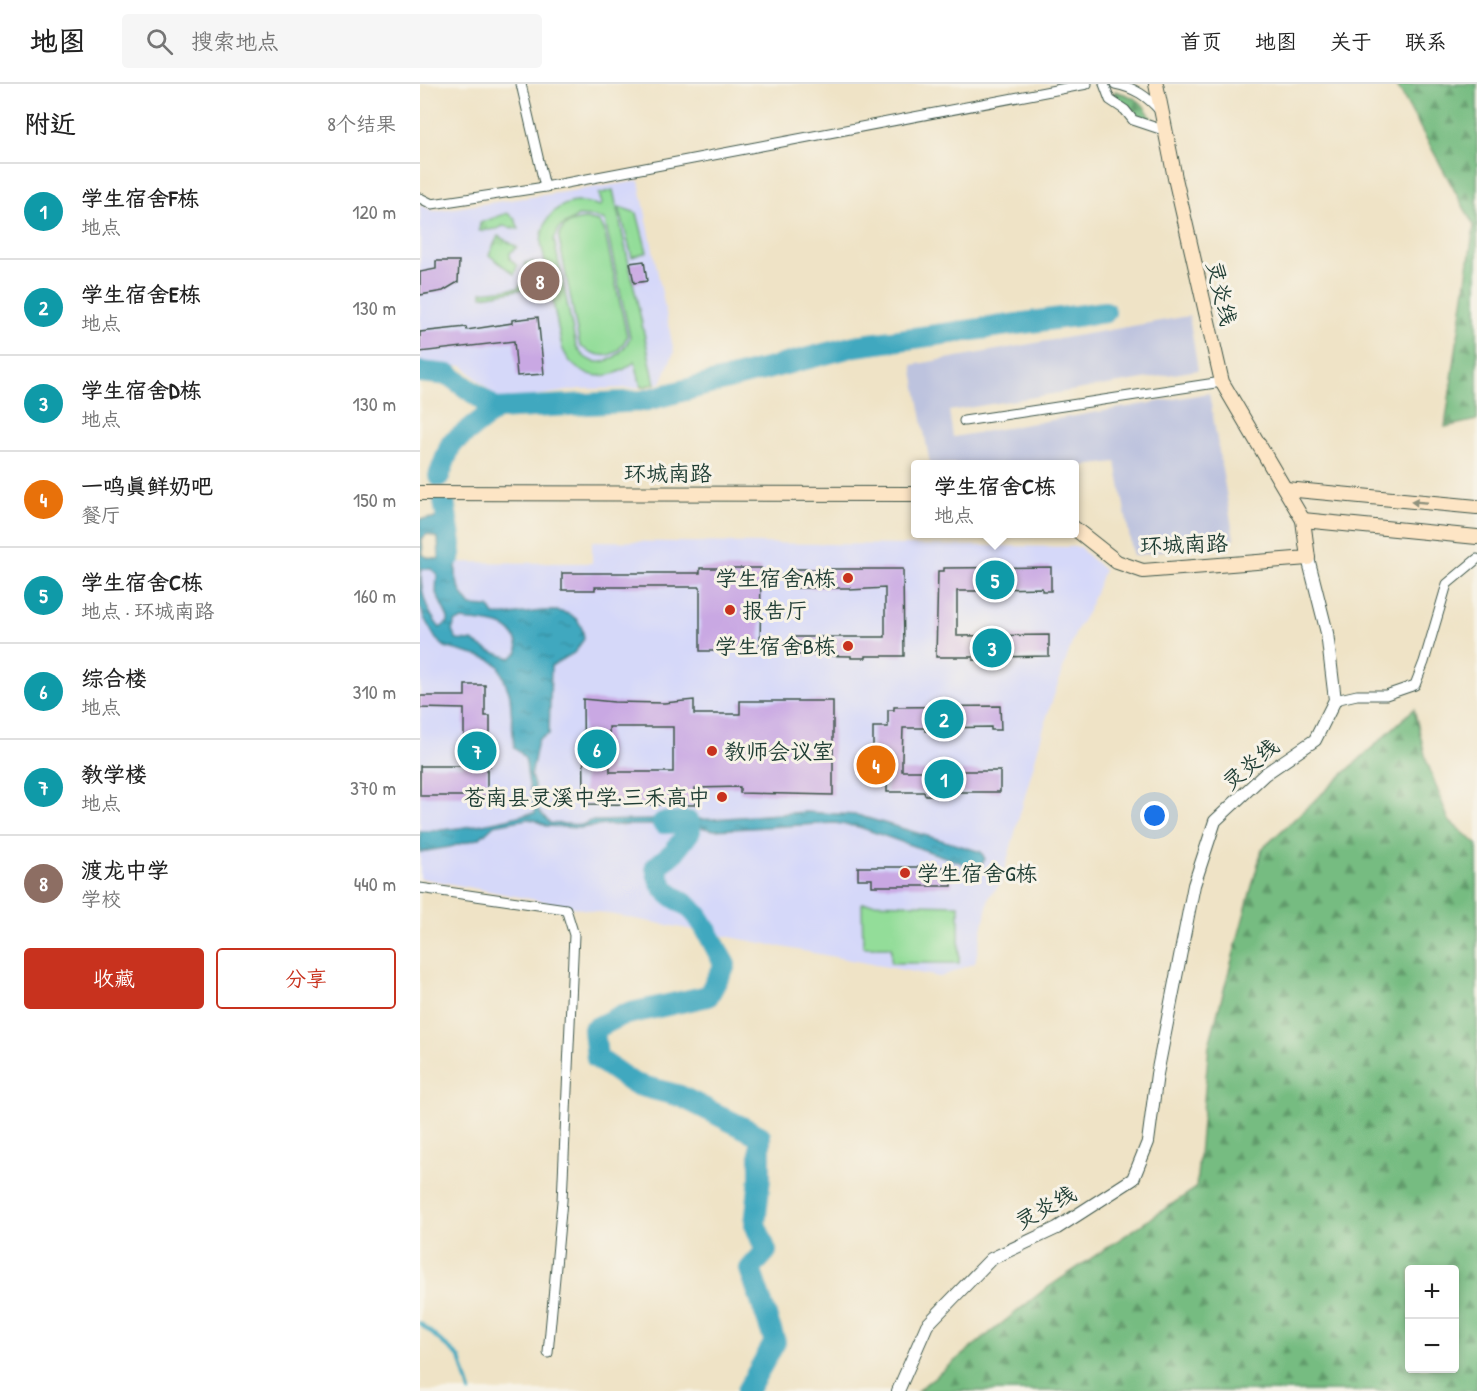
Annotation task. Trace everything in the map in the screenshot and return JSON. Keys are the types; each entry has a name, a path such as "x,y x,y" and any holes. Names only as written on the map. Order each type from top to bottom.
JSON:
{"main road":[{"name":"灵炎线","path":"1156,84 1222,382 1303,520 1308,558"},
{"path":"1286,489 1477,507"},
{"name":"环城南路","path":"420,493 911,494"},
{"path":"1303,520 1477,537"},
{"name":"环城南路","path":"1079,532 1117,562 1143,571 1308,558"}],"street":[{"path":"521,84 545,187"},
{"path":"420,198 432,204 545,187 1087,84"},
{"path":"1104,84 1110,100 1125,110 1132,120 1166,131"},
{"path":"1115,84 1129,87 1148,97 1162,113"},
{"path":"964,421 1222,382"},
{"name":"灵炎线","path":"898,1391 927,1325 991,1259 1057,1228 1133,1179 1148,1142 1157,1074 1194,885 1215,821 1265,774 1315,740 1335,700 1327,633 1308,558"},
{"path":"1335,700 1357,695 1386,695 1415,685 1447,584 1477,559"},
{"path":"420,888 566,909 574,935 562,1201 548,1353"}],"shaded area":[{"path":"639,181 674,352 661,383 635,388 580,389 501,401 463,366 420,365 420,205 434,211"},
{"path":"1189,316 1198,370 949,411 953,437 1209,393 1234,539 1133,556 1116,462 1079,467 1079,460 929,460 912,365"},
{"name":"苍南县灵溪中学·三禾高中","path":"592,541 1081,547 1104,570 1088,611 1076,631 1047,716 1001,883 989,897 975,963 940,977 420,878 420,553 422,562 592,563"}],"green space":[{"path":"1394,84 1477,84 1477,420 1445,427 1474,226 1398,87"},
{"path":"1115,91 1139,101 1154,122 1138,121 1113,97"},
{"path":"613,190 655,384 641,387 635,361 626,368 605,376 584,372 568,358 562,347 541,242 543,230 547,220 560,207 578,202 600,206 602,204 599,194","holes":["578,216 595,217 605,221 630,337 619,353 605,361 597,362 582,355 576,346 554,240 559,228"]},
{"path":"619,207 637,213 647,252 632,257"},
{"path":"507,213 515,219 519,229 503,226 479,231 480,223"},
{"path":"585,219 599,222 604,229 627,336 613,354 601,355 580,346 559,239 564,227"},
{"path":"498,236 517,247 510,253 510,259 517,266 514,274 489,255"},
{"path":"533,262 537,287 482,296 482,292 518,288 527,277 525,263"},
{"path":"1414,709 1426,759 1449,821 1477,844 1477,1391 917,1391 1044,1290 1196,1188 1209,1045 1262,849"},
{"path":"862,903 959,905 959,963 891,963 891,947 863,947"}],"water":[{"path":"420,519 442,519 460,540 457,583 471,606 489,607 494,615 561,612 572,616 580,625 584,639 574,653 551,666 549,734 538,740 531,776 536,792 537,809 550,823 582,825 590,821 714,819 805,812 857,815 981,852 985,859 981,865 973,867 859,827 835,823 714,830 694,826 663,825 606,825 579,828 546,826 535,820 527,819 494,825 480,838 450,847 420,852 420,831 461,828 535,813 526,762 523,755 514,748 510,695 499,666 489,659 445,647 436,639 424,618 420,606","holes":["427,534 438,538 439,559 423,555 422,539","421,569 431,569 437,574 436,593 448,618 448,622 440,628 428,608","461,620 498,625 512,634 517,642 518,652 511,658 489,651 472,641 457,640 452,631 455,622"]}],"building":[{"path":"436,261 459,261 458,282 443,291 420,295 420,272 436,269"},
{"path":"644,261 647,281 634,283 630,263"},
{"path":"538,317 544,374 517,376 514,341 420,352 420,332 466,327 467,330"},
{"path":"1051,567 1051,591 1042,591 1042,588 957,591 957,636 1049,635 1049,656 989,657 989,660 973,660 973,657 936,657 938,571 944,571 944,568"},
{"name":"报告厅","path":"700,568 761,568 760,651 700,651 700,587 595,587 595,590 562,590 562,573 700,573"},
{"path":"792,569 903,569 904,656 851,658 851,656 793,655 793,637 885,637 885,588 850,590 850,588 792,588"},
{"path":"465,685 485,685 485,716 490,716 490,766 487,766 487,796 420,796 420,766 464,766 464,709 420,708 420,696 465,696"},
{"path":"583,699 664,703 694,700 694,714 740,714 740,701 833,701 833,795 740,793 740,787 695,788 696,805 584,804","holes":["609,727 673,727 673,772 610,772"]},
{"path":"1000,706 1001,730 991,730 991,727 941,728 941,730 925,731 925,728 903,728 902,771 1000,771 1000,792 940,792 940,795 925,795 924,792 887,792 887,783 876,783 876,776 873,776 873,727 888,727 888,710 894,710 894,707"},
{"name":"学生宿舍G栋","path":"858,867 952,867 952,886 872,886 872,879 858,879"}],"waterway":[{"path":"496,409 643,401 855,346 1105,312"},
{"path":"420,372 449,375 496,409 451,444 439,476"},
{"path":"444,501 451,544 450,556"},
{"path":"663,823 689,822 690,831 674,852 656,867 659,878 667,892 691,908 697,915 725,965 708,996 622,1015 594,1029 597,1058 634,1084 680,1096 760,1136 760,1178 755,1224 766,1251 750,1269 775,1342 747,1391"},
{"path":"420,1323 460,1358 470,1391"}],"place":[{"name":"渡龙中学","path":"540,281"},
{"name":"学生宿舍A栋","path":"848,578"},
{"name":"学生宿舍C栋","path":"995,580"},
{"name":"报告厅","path":"730,610"},
{"name":"学生宿舍B栋","path":"848,646"},
{"name":"学生宿舍D栋","path":"992,648"},
{"name":"学生宿舍E栋","path":"944,719"},
{"name":"综合楼","path":"597,749"},
{"name":"教学楼","path":"477,751"},
{"name":"教师会议室","path":"712,751"},
{"name":"一鸣真鲜奶吧","path":"876,765"},
{"name":"学生宿舍F栋","path":"944,779"},
{"name":"苍南县灵溪中学·三禾高中","path":"722,797"},
{"name":"学生宿舍G栋","path":"905,873"}]}
